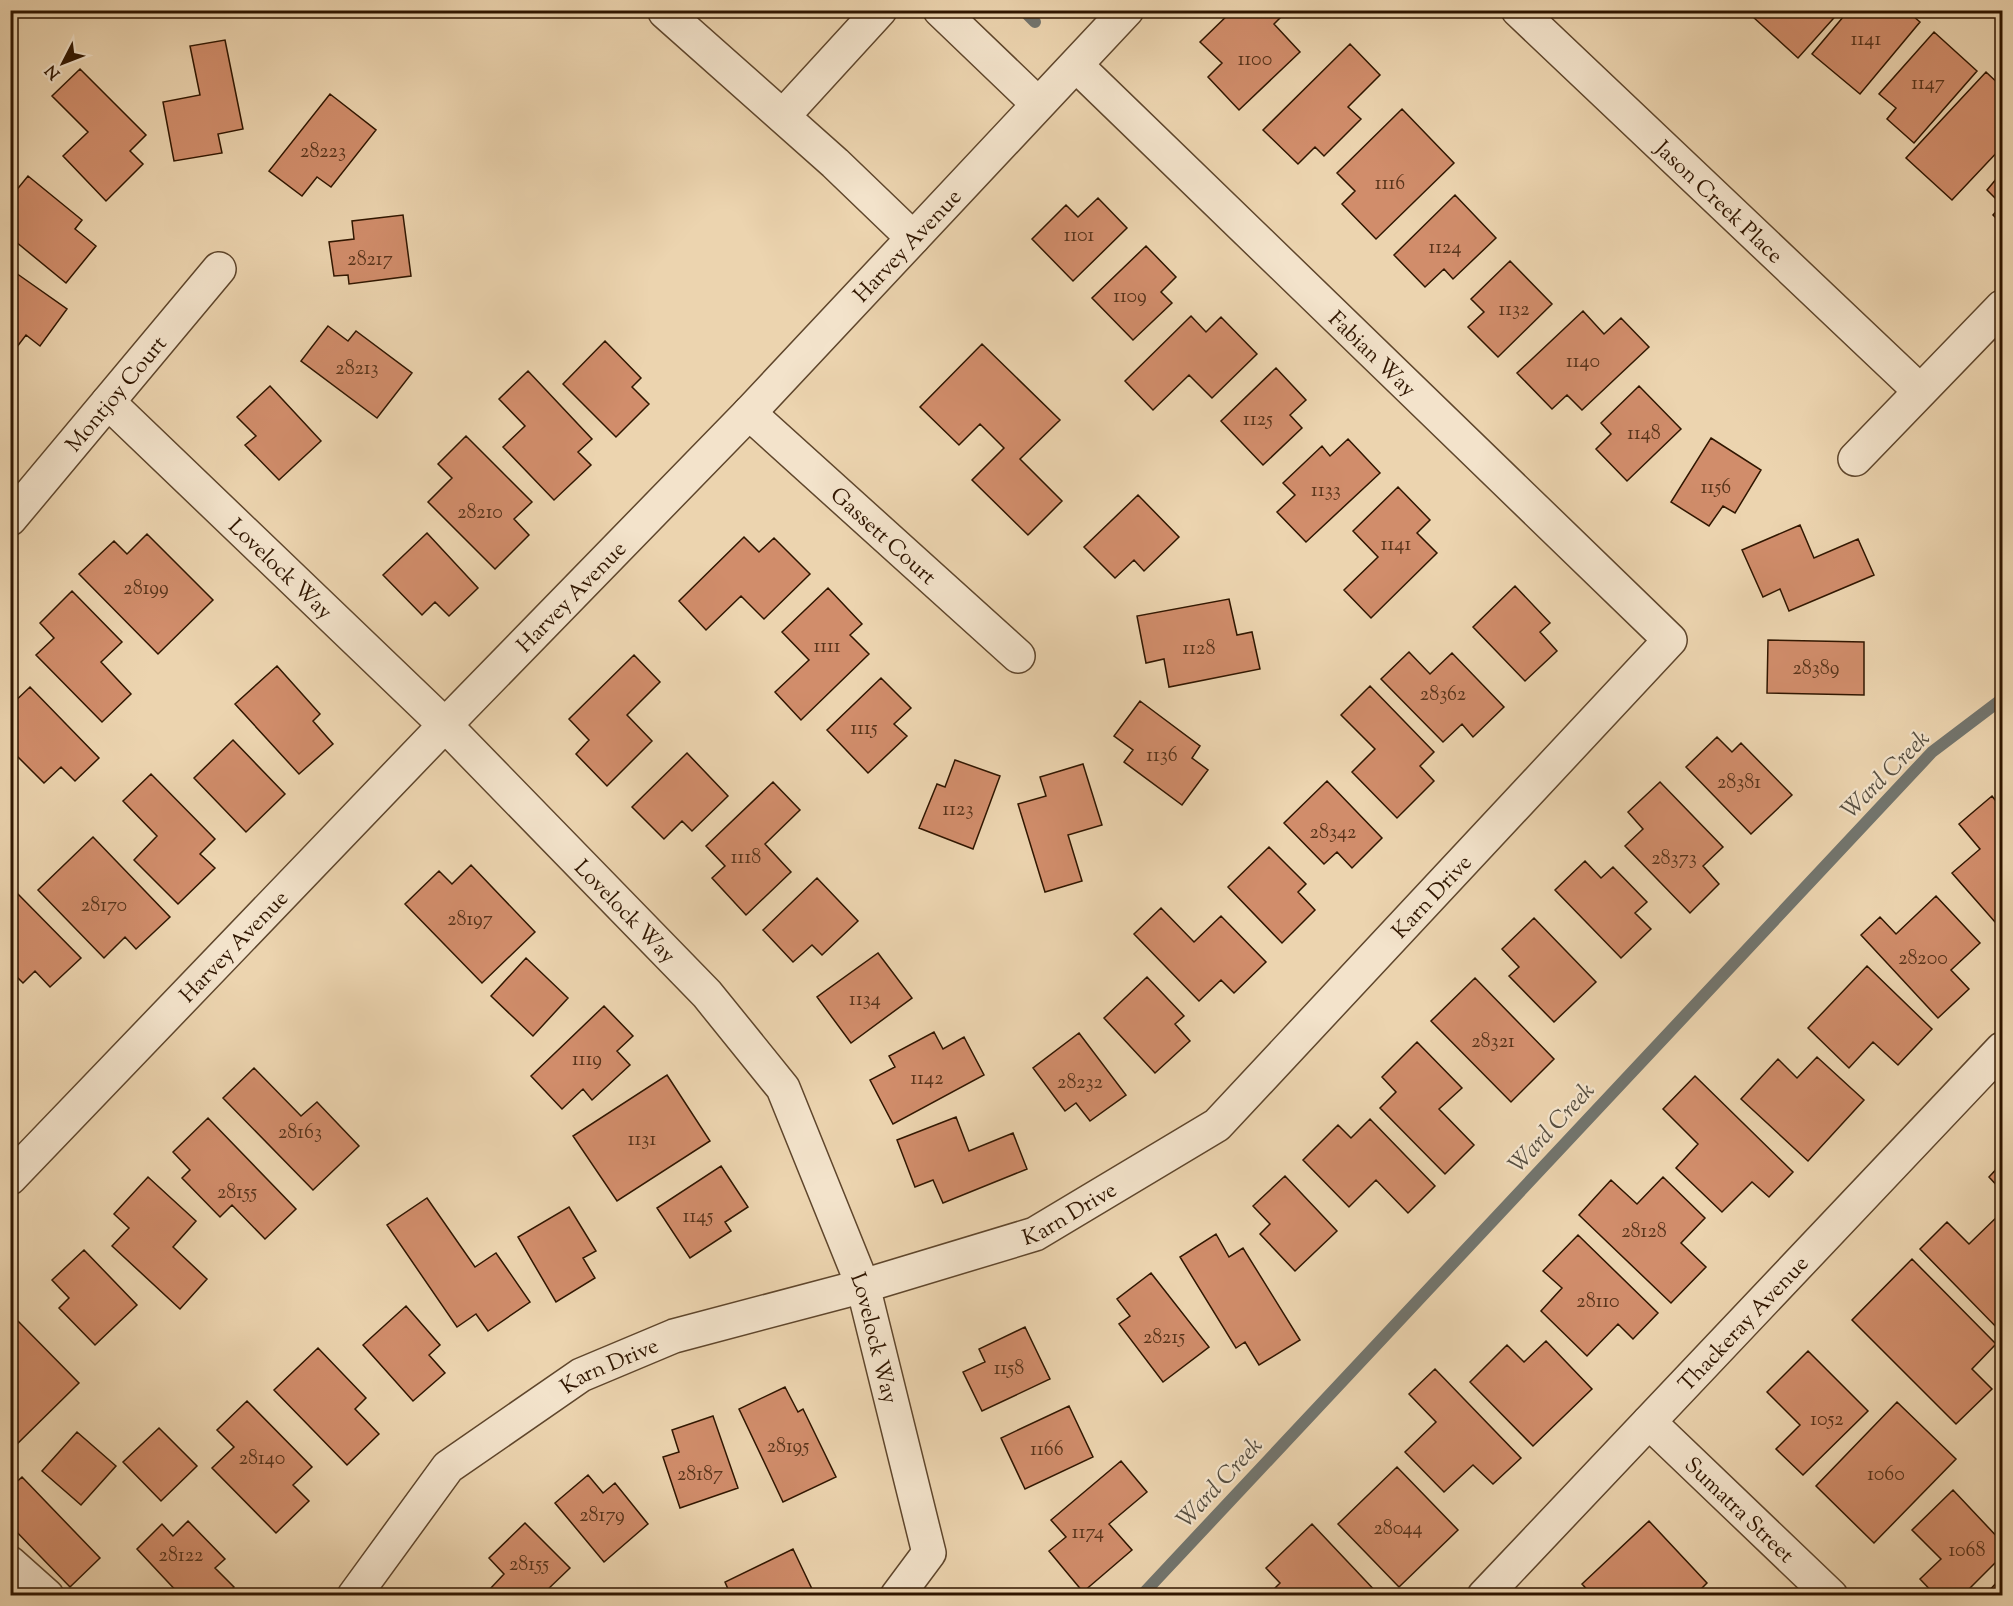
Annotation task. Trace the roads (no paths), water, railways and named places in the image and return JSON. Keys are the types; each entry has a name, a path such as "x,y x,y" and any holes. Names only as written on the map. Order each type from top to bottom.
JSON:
{"street":[{"path":"783,116 880,10"},
{"path":"940,10 1038,104"},
{"name":"Harvey Avenue","path":"10,1178 445,725 749,413 1038,104 1077,66 1127,10"},
{"name":"Jason Creek Place","path":"1518,10 1920,391"},
{"path":"665,12 835,163 913,238"},
{"name":"Fabian Way","path":"1077,66 1670,640"},
{"name":"Montjoy Court","path":"10,519 219,269"},
{"path":"1855,459 2002,307"},
{"name":"Lovelock Way","path":"108,402 445,725 707,994 783,1088 863,1287 929,1553 897,1596"},
{"name":"Gassett Court","path":"749,413 1018,656"},
{"name":"Karn Drive","path":"354,1596 448,1467 581,1375 674,1336 863,1287 1035,1234 1217,1125 1670,640"},
{"name":"Thackeray Avenue","path":"1484,1596 2002,1049"},
{"name":"Sumatra Street","path":"1649,1422 1831,1596"},
{"path":"10,1563 47,1596"}],"waterway":[{"path":"1023,10 1035,22"},
{"name":"Ward Creek","path":"1141,1596 1932,752 2002,699"}]}
